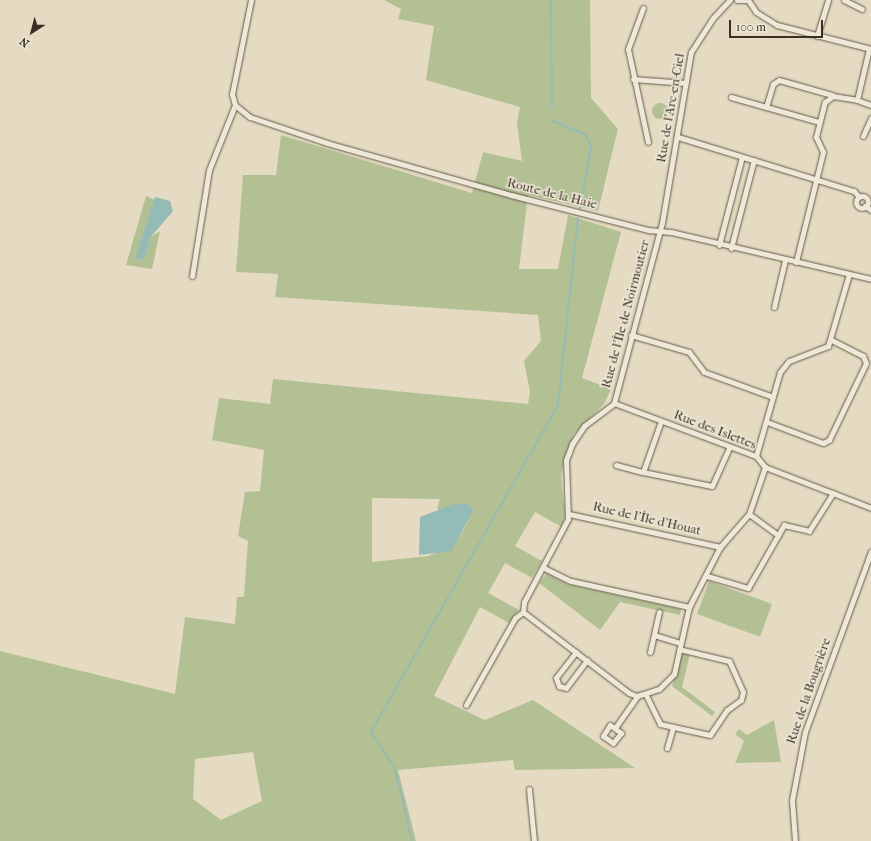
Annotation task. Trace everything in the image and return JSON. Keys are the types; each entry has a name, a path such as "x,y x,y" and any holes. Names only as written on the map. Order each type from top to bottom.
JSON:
{"street":[{"path":"192,276 209,170 235,105 232,94 251,0"},
{"name":"Rue de l'Arc-en-Ciel","path":"660,232 678,137 686,83 698,38 730,0"},
{"path":"737,0 747,0 763,18 817,36 870,49 857,100"},
{"path":"817,36 828,0"},
{"path":"844,0 862,9"},
{"path":"643,8 628,49 633,79 642,101 648,142"},
{"path":"633,79 686,83"},
{"path":"766,107 773,84 779,80 833,96 857,100 871,105"},
{"path":"796,262 815,179 823,152 816,136 819,122 825,102 833,96"},
{"path":"731,97 819,122"},
{"name":"Route de la Haie","path":"235,105 250,117 327,143 511,195 660,232 871,279"},
{"path":"863,136 871,118"},
{"path":"678,137 854,192 859,197 866,197 865,206"},
{"path":"719,245 742,157"},
{"path":"731,248 754,160"},
{"path":"859,197 857,205 865,206 871,210"},
{"name":"Rue de l'Île de Noirmoutier","path":"614,403 631,335 660,232"},
{"path":"774,307 786,260"},
{"path":"756,456 773,397 784,366 824,350 832,340 849,274"},
{"path":"631,335 688,352 704,372 773,397"},
{"path":"767,422 823,443 829,440 866,363 864,356 832,340"},
{"path":"466,705 515,618 523,612 524,602 544,568 570,514 566,460 572,444 584,426 614,403"},
{"name":"Rue des Islettes","path":"614,403 729,448 756,456 765,468 871,508"},
{"path":"643,472 661,421"},
{"path":"616,465 712,486 729,448"},
{"path":"523,612 637,696 646,695 670,681 689,607 707,576 720,547 749,514 765,468"},
{"path":"707,576 748,588 778,534 788,523 807,530 812,528 833,493"},
{"name":"Rue de l'Île d'Houat","path":"570,514 720,547"},
{"path":"749,514 778,534"},
{"name":"Rue de la Bougrière","path":"795,841 793,795 805,732 871,552"},
{"path":"544,568 570,581 689,607"},
{"path":"650,652 659,612"},
{"path":"654,635 680,643"},
{"path":"646,695 660,724 710,735 720,719 741,700 743,692 729,661 678,649"},
{"path":"576,652 556,678 558,686 566,688 587,660"},
{"path":"615,728 637,696"},
{"path":"667,748 672,727"},
{"path":"529,789 534,841"}],"green space":[{"path":"384,0 590,0 591,98 618,129 598,211 528,195 519,269 558,269 568,215 621,232 582,378 611,389 604,404 574,434 565,455 561,477 565,514 562,527 535,512 515,546 542,561 532,578 505,563 488,593 519,610 509,623 480,607 434,696 485,720 533,700 635,768 515,770 513,760 398,770 416,841 0,841 0,651 175,694 185,617 235,624 237,597 244,597 248,541 238,536 245,492 260,491 264,450 212,440 219,398 270,404 273,379 528,404 530,392 524,361 541,341 538,315 275,297 278,274 236,272 243,175 276,175 281,135 472,193 483,152 522,161 517,123 520,107 426,80 434,26 398,19 401,9","holes":["372,498 440,499 437,509 468,521 455,545 428,556 372,562","253,752 262,801 221,820 193,799 195,759"]},
{"path":"657,103 663,103 668,108 666,117 663,119 657,119 652,114 652,108"},
{"path":"146,196 155,200 135,258 146,254 151,237 160,231 152,269 126,265"},
{"path":"547,573 567,584 681,609 680,615 620,602 600,630 539,583"},
{"path":"709,581 772,604 760,637 697,614"},
{"path":"681,653 690,654 682,687 715,712 712,716 672,686"},
{"path":"774,720 781,762 735,763 744,741 735,734 739,729 747,735"}],"water":[{"path":"155,197 170,201 173,211 151,237 146,254 141,260 135,258"},
{"path":"454,504 468,504 473,510 452,551 419,555 420,517"}],"waterway":[{"path":"551,0 552,107"},
{"path":"552,121 586,135 591,147 580,208"},
{"path":"412,841 395,768 371,732 558,405 578,218"}]}
